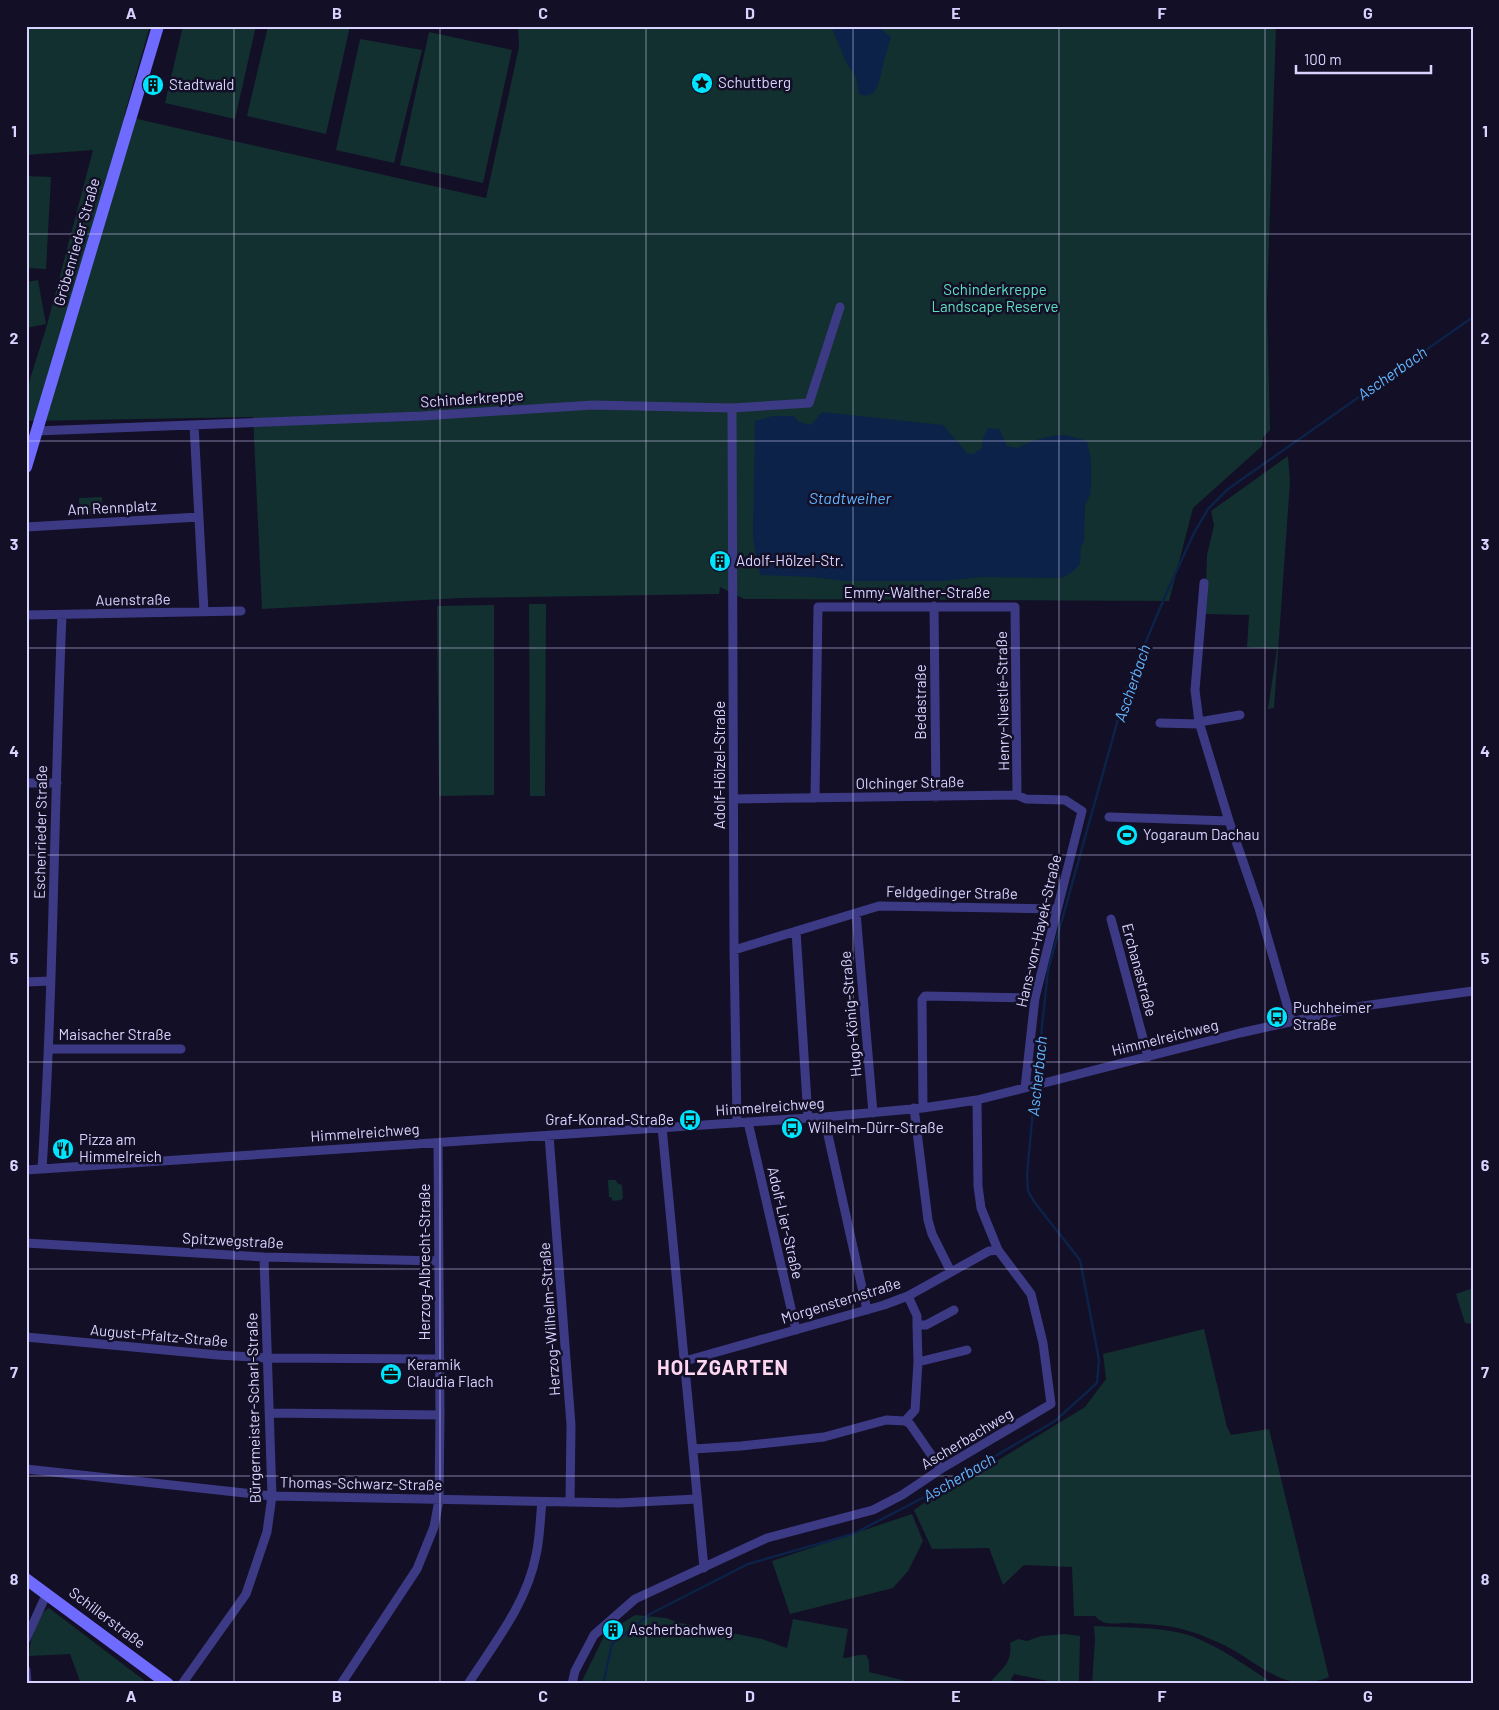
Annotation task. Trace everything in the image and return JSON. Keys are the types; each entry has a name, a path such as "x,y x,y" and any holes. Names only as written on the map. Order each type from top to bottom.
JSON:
{"street":[{"name":"Gröbenrieder Straße","path":"26,467 158,26"},
{"name":"Schinderkreppe","path":"36,430 422,416 593,405 732,408 809,403 840,307"},
{"name":"Adolf-Hölzel-Straße","path":"732,408 734,950 737,1123"},
{"path":"194,424 204,612"},
{"name":"Am Rennplatz","path":"26,526 199,517"},
{"path":"1204,583 1195,690 1199,723 1229,821 1260,908 1292,1022"},
{"name":"Bedastraße","path":"934,606 936,797"},
{"name":"Emmy-Walther-Straße","path":"815,798 818,607 1015,607"},
{"name":"Henry-Niestlé-Straße","path":"1015,607 1018,795"},
{"name":"Auenstraße","path":"26,616 241,611"},
{"name":"Eschenrieder Straße","path":"42,1169 49,1049 62,615"},
{"path":"1160,723 1199,723 1240,715"},
{"path":"26,783 57,783"},
{"name":"Olchinger Straße","path":"734,799 1018,795 1026,800 1065,800 1082,811"},
{"name":"Hans-von-Hayek-Straße","path":"1028,1088 1035,998 1082,811"},
{"path":"1109,816 1229,821"},
{"name":"Feldgedinger Straße","path":"734,950 879,906 1056,909"},
{"name":"Hugo-König-Straße","path":"856,912 873,1113"},
{"name":"Erchanastraße","path":"1111,918 1148,1057"},
{"path":"796,931 808,1118"},
{"path":"26,982 51,981"},
{"name":"Himmelreichweg","path":"26,1170 824,1117 918,1108 977,1100 1246,1032 1363,1006 1473,991"},
{"path":"951,1272 932,1234 928,1220 918,1108 922,1000 925,996 1035,998"},
{"name":"Maisacher Straße","path":"49,1049 181,1049"},
{"path":"977,1100 978,1186 981,1208 998,1250"},
{"path":"824,1117 867,1310"},
{"name":"Adolf-Lier-Straße","path":"748,1122 796,1330"},
{"path":"662,1128 704,1568"},
{"name":"Herzog-Wilhelm-Straße","path":"550,1135 571,1425 570,1502"},
{"name":"Herzog-Albrecht-Straße","path":"341,1684 420,1565 433,1531 439,1500 438,1142"},
{"name":"Spitzwegstraße","path":"26,1243 264,1257 439,1261"},
{"name":"Morgensternstraße","path":"685,1360 867,1310 908,1296 989,1251 998,1250"},
{"name":"Ascherbachweg","path":"572,1684 575,1671 594,1634 635,1599 767,1538 873,1510 902,1495 941,1469 1051,1404 1043,1344 1031,1294 998,1250"},
{"name":"Bürgermeister-Scharl-Straße","path":"182,1684 246,1594 267,1532 272,1496 264,1257"},
{"path":"905,1421 915,1410 918,1362 917,1316 908,1296"},
{"path":"917,1325 926,1325 954,1310"},
{"name":"August-Pfaltz-Straße","path":"26,1338 268,1358 440,1359"},
{"path":"918,1362 967,1350"},
{"path":"270,1413 440,1415"},
{"path":"694,1449 824,1437 886,1420 905,1421 910,1424 941,1469"},
{"name":"Thomas-Schwarz-Straße","path":"26,1469 272,1496 618,1503 697,1499"},
{"path":"468,1684 504,1630 531,1574 539,1540 542,1502"},
{"name":"Schillerstraße","path":"26,1579 168,1684"},
{"path":"26,1639 47,1593"},
{"path":"26,1670 27,1684"}],"green space":[{"name":"Schinderkreppe Landscape Reserve","path":"26,26 150,26 124,116 486,198 519,47 518,26 1276,26 1267,303 1270,430 1263,437 1262,446 1193,508 1169,601 744,599 720,587 719,594 461,598 262,609 253,417 26,421 26,398 30,379 47,325 93,150 26,155"},
{"path":"183,26 256,26 235,119 165,103"},
{"path":"268,26 350,26 326,134 247,116"},
{"path":"429,32 512,50 483,183 400,165"},
{"path":"360,39 422,50 394,163 336,150"},
{"path":"26,176 51,177 46,269 26,268"},
{"path":"38,280 46,324 26,328 26,282"},
{"path":"1288,456 1290,482 1274,708 1268,709 1277,649 1247,647 1249,615 1205,614 1207,555 1214,525 1211,511"},
{"path":"102,497 103,515 80,516 79,498"},
{"path":"529,604 546,604 545,796 530,796"},
{"path":"494,605 494,795 439,796 437,606"},
{"path":"608,1180 616,1180 617,1183 622,1185 623,1198 621,1200 613,1201 609,1197"},
{"path":"1473,1288 1473,1324 1465,1323 1456,1294"},
{"path":"1204,1329 1227,1427 1231,1435 1269,1429 1329,1677 1315,1682 1302,1683 1279,1677 1224,1645 1184,1630 1152,1624 1114,1624 1100,1621 1095,1616 1074,1616 1072,1567 1024,1565 1003,1585 989,1548 932,1549 914,1510 934,1496 974,1475 1085,1407 1106,1379 1103,1354"},
{"path":"912,1514 923,1541 908,1571 893,1588 790,1614 772,1561"},
{"path":"49,1608 149,1684 81,1684 70,1654 29,1656 32,1637 37,1623 44,1611"},
{"path":"635,1615 666,1618 680,1623 762,1639 787,1648 793,1619 848,1629 843,1658 866,1655 869,1661 869,1672 918,1684 598,1684 582,1681 605,1634"},
{"path":"1094,1626 1158,1629 1183,1633 1204,1641 1277,1684 1092,1684"},
{"path":"1065,1634 1080,1636 1079,1684 1063,1684 1014,1674 1011,1679 1013,1684 989,1684 1008,1662 1010,1643 1018,1639 1027,1641 1041,1636"}],"water":[{"path":"831,26 877,26 891,37 878,85 871,94 859,94 856,78 845,60"},
{"name":"Stadtweiher","path":"822,412 943,425 967,453 974,454 981,449 982,441 988,428 999,429 1007,446 1018,448 1046,437 1059,435 1067,435 1087,441 1091,460 1091,493 1085,505 1084,541 1081,547 1080,564 1071,573 1061,578 982,577 943,581 845,581 813,577 760,575 753,538 755,421 773,416 794,416 799,422 811,425"}],"waterway":[{"name":"Ascherbach","path":"1036,1083 1048,970 1127,687 1194,533 1208,509 1228,489 1473,317"},
{"name":"Ascherbach","path":"603,1684 612,1644 650,1614 748,1564 853,1534 938,1490 1055,1421 1097,1383 1099,1360 1080,1260 1035,1203 1028,1191 1027,1175 1035,1088"}],"place":[{"name":"Schuttberg","path":"702,83"},
{"name":"Stadtwald","path":"153,85"},
{"name":"Adolf-Hölzel-Str.","path":"720,561"},
{"name":"Yogaraum Dachau","path":"1127,835"},
{"name":"Puchheimer Straße","path":"1277,1017"},
{"name":"Graf-Konrad-Straße","path":"690,1120"},
{"name":"Wilhelm-Dürr-Straße","path":"792,1128"},
{"name":"Pizza am Himmelreich","path":"63,1149"},
{"name":"Keramik Claudia Flach","path":"391,1374"},
{"name":"Ascherbachweg","path":"613,1630"}],"district":[{"name":"HOLZGARTEN","path":"723,1368"}]}
